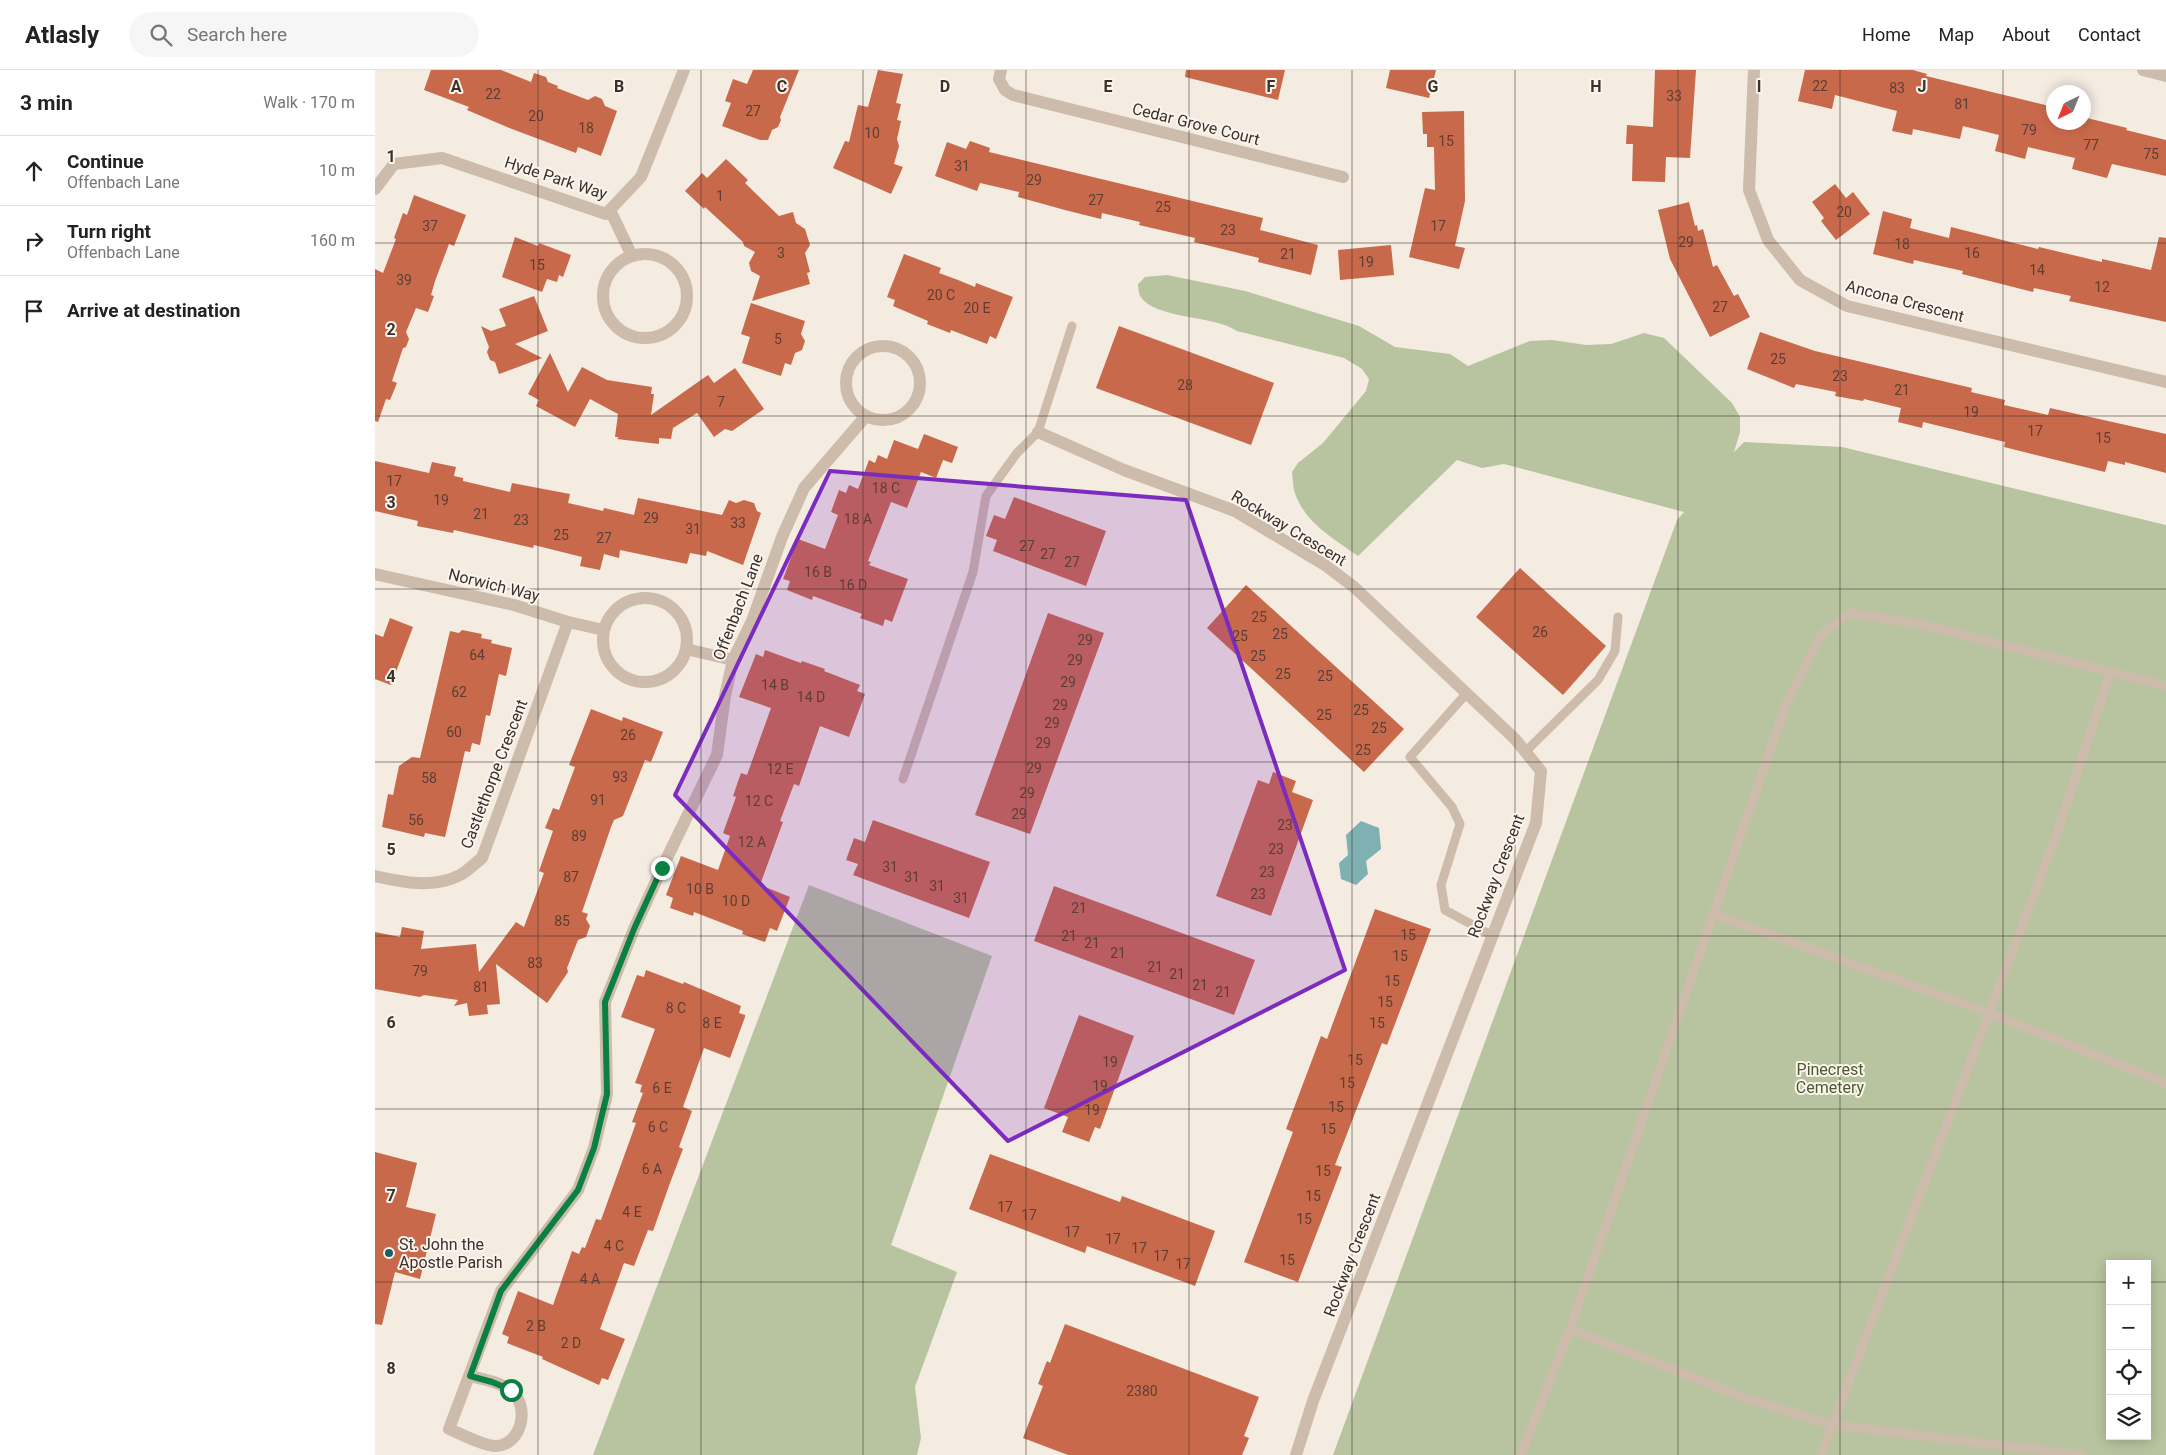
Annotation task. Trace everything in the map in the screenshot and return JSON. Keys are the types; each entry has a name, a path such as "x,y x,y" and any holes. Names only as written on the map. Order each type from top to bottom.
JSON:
{"street":[{"name":"Hyde Park Way","path":"375,189 394,164 442,158 606,214 641,177 684,70"},
{"name":"Cedar Grove Court","path":"1001,70 999,79 1005,90 1013,95 1343,177"},
{"name":"Ancona Crescent","path":"1754,70 1749,190 1768,240 1800,280 1847,306 2166,382"},
{"path":"2143,70 2166,76"},
{"path":"611,210 632,256"},
{"path":"647,254 661,257 673,265 685,283 687,305 681,319 672,329 659,337 644,339 630,336 617,329 608,317 603,303 603,289 608,275 617,264 632,256 647,254"},
{"path":"886,345 898,348 908,354 916,364 920,375 921,387 918,398 911,409 895,418 878,420 866,416 856,409 849,398 846,385 850,366 862,352 873,346 886,345"},
{"name":"Offenbach Lane","path":"470,1376 511,1390 519,1402 523,1411 520,1425 516,1436 507,1444 494,1447 449,1429 501,1291 578,1190 594,1148 607,1094 605,1002 634,929 717,755 725,696 733,660 752,621 782,537 805,488 866,416"},
{"name":"Rockway Crescent","path":"1038,432 1124,470 1235,511 1325,565 1354,587 1515,739 1541,772 1536,823 1313,1401 1296,1455"},
{"name":"Norwich Way","path":"375,574 514,605 568,622 604,630"},
{"path":"646,598 661,601 673,609 682,621 687,634 686,649 677,666 661,679 649,682 635,681 623,676 613,668 606,657 603,644 604,630 609,617 619,606 632,600 646,598"},
{"name":"Castlethorpe Crescent","path":"375,876 403,882 439,883 461,875 482,858 568,622"},
{"path":"686,649 733,660"}],"lane":[{"path":"903,779 973,572 987,496 1017,453 1038,432 1072,326"},
{"path":"1521,1455 1570,1329 1786,704 1821,635 1850,613 1924,625 2166,686"},
{"path":"1525,752 1599,680 1615,651 1618,617"},
{"path":"1821,1455 2055,839 2109,673"},
{"path":"1466,694 1410,757 1452,807 1460,824 1441,885 1445,910 1491,936"},
{"path":"1713,914 1989,1013 2166,1083"},
{"path":"1570,1329 1745,1398 1833,1425 2082,1455"}],"highlighted area":[{"path":"830,471 1186,500 1345,970 1008,1141 675,795"}],"green space":[{"name":"Pinecrest Cemetery","path":"1167,275 1245,291 1359,326 1395,347 1450,354 1468,366 1530,341 1552,340 1586,345 1611,344 1644,333 1664,338 1732,403 1740,417 1740,432 1734,452 1744,442 1842,447 2166,525 2166,1455 1333,1455 1677,520 1684,512 1504,464 1482,468 1457,460 1358,556 1322,530 1307,515 1295,493 1292,472 1298,463 1323,443 1366,391 1369,379 1362,369 1344,358 1158,309 1148,304 1140,296 1138,284 1145,277"},
{"path":"809,885 992,956 891,1245 957,1272 915,1387 921,1438 917,1455 593,1455"}],"water":[{"path":"1361,821 1379,828 1381,849 1366,861 1368,874 1356,885 1341,879 1339,863 1348,855 1346,835"}],"building":[{"path":"431,70 501,70 531,82 534,73 546,77 548,82 558,86 557,88 588,100 595,96 602,99 605,106 617,111 601,156 578,147 576,153 507,127 467,110 469,107 424,90"},
{"path":"753,70 799,70 780,117 781,120 778,127 772,130 768,140 760,140 722,126 731,103 725,101 733,79 747,84"},
{"path":"878,70 903,74 896,103 901,104 897,120 901,121 897,139 899,146 894,164 903,167 891,194 833,168 845,141 849,142 858,105 868,107"},
{"path":"1186,70 1285,70 1278,100 1185,77"},
{"path":"1390,70 1436,70 1429,98 1386,88"},
{"path":"1655,70 1696,70 1690,158 1666,157 1665,182 1632,181 1633,144 1626,144 1627,125 1653,127"},
{"path":"1805,70 1913,70 1927,74 1926,76 2046,105 2046,130 2091,130 2091,119 2166,140 2166,176 2112,164 2107,178 2072,169 2075,158 2028,147 2025,159 1995,151 1999,135 1963,126 1960,139 1913,129 1912,135 1892,131 1897,111 1835,95 1832,109 1798,101"},
{"path":"1464,111 1465,201 1455,246 1465,248 1459,269 1409,257 1425,188 1435,190 1434,147 1427,147 1427,134 1423,134 1422,112"},
{"path":"970,141 990,148 989,152 1263,218 1260,230 1318,245 1311,275 1258,262 1259,258 1194,242 1195,238 1139,225 1140,222 1102,213 1101,219 1018,197 1019,192 980,183 977,191 935,176 947,142 966,149"},
{"path":"726,159 748,180 745,183 779,216 793,212 796,223 805,229 810,245 805,253 810,272 807,273 810,284 752,301 760,276 751,271 749,263 755,252 744,246 743,242 685,191 702,173 707,178"},
{"path":"1835,184 1846,198 1853,192 1870,214 1836,240 1821,221 1824,218 1812,202"},
{"path":"414,195 466,215 454,246 449,244 435,281 431,295 434,296 428,312 416,308 406,332 409,339 406,347 403,348 392,381 397,383 390,400 386,399 378,422 375,421 375,269 383,273 396,239 394,238 403,213 407,215"},
{"path":"1689,202 1695,226 1697,225 1698,231 1703,229 1713,267 1717,265 1734,296 1738,294 1750,317 1710,337 1670,259 1658,210"},
{"path":"1883,211 1912,219 1910,228 1949,238 1951,227 2038,249 2039,247 2102,262 2102,259 2151,270 2159,237 2166,238 2166,322 2069,301 2071,296 2034,288 2033,292 1962,274 1963,271 1914,260 1913,264 1873,254"},
{"path":"515,237 538,246 539,243 571,255 563,277 559,275 557,282 547,279 542,292 502,277"},
{"path":"1391,245 1394,275 1340,280 1338,250"},
{"path":"904,254 941,268 939,273 975,287 976,283 1013,297 996,339 990,336 987,344 951,330 950,333 927,324 928,321 893,306 895,300 887,297"},
{"path":"534,296 548,331 515,344 542,358 499,374 495,362 490,360 487,352 489,347 481,326 491,331 506,326 499,309"},
{"path":"751,303 805,321 801,334 805,341 802,350 795,353 791,365 785,363 781,376 742,363 750,337 741,334"},
{"path":"1119,326 1274,383 1251,445 1096,388"},
{"path":"1760,332 1815,351 1972,388 1971,392 2005,400 2004,405 2048,415 2050,408 2166,434 2166,473 2125,462 2125,465 2108,461 2105,472 2004,447 2005,442 1923,422 1922,428 1898,422 1901,408 1864,399 1863,401 1835,396 1836,392 1796,384 1794,388 1747,369"},
{"path":"550,353 568,392 582,367 607,380 652,387 651,394 654,394 651,415 708,375 714,383 735,368 764,409 732,431 725,429 714,437 697,413 673,428 671,439 659,438 659,444 617,439 619,437 615,437 618,414 590,399 575,427 536,406 539,400 528,394"},
{"path":"924,434 958,447 952,463 943,460 936,478 921,472 907,508 891,502 868,561 871,562 869,565 908,579 892,622 885,619 883,626 860,618 862,614 813,596 812,600 787,590 790,581 783,579 798,539 825,549 838,515 831,512 839,490 846,493 849,485 858,489 869,460 875,463 878,455 887,459 894,440 918,449"},
{"path":"375,461 429,473 432,462 456,467 454,476 463,478 463,481 510,492 512,483 570,494 568,503 603,511 604,508 634,515 638,498 722,515 729,500 736,503 744,500 754,503 757,511 761,513 743,565 707,551 706,556 690,553 687,564 620,550 619,558 604,554 600,570 580,566 582,557 534,545 533,548 454,530 453,533 417,526 418,521 375,511"},
{"path":"1014,497 1106,531 1086,586 993,551 997,540 986,536 994,515 1005,519"},
{"path":"1520,568 1606,646 1563,695 1476,617"},
{"path":"1246,585 1404,729 1364,772 1207,628"},
{"path":"1048,613 1104,633 1030,834 975,815"},
{"path":"390,618 413,627 391,685 375,679 375,634 383,637"},
{"path":"462,630 482,634 481,638 492,640 491,643 512,648 506,676 499,674 490,716 486,715 480,745 472,743 470,752 465,751 445,837 425,833 424,837 382,827 388,794 393,795 399,766 412,757 420,758 450,631 459,633"},
{"path":"765,650 801,663 802,661 825,669 824,671 860,685 857,691 865,694 849,737 820,726 799,786 794,784 780,821 783,822 760,885 790,897 777,931 770,928 765,942 742,934 743,931 694,912 693,916 670,908 673,898 666,895 681,856 718,870 730,836 723,833 736,797 733,796 741,773 747,775 771,708 739,697 756,654 763,657"},
{"path":"591,709 622,721 623,717 663,732 651,762 645,760 623,816 614,820 611,827 582,912 588,914 586,919 590,926 586,937 578,940 567,968 568,972 547,1003 496,964 500,1004 487,1005 488,1014 469,1016 467,1003 454,1006 458,1000 424,995 420,997 375,989 375,932 400,937 402,927 424,931 421,949 476,944 479,972 516,922 524,927 544,873 539,871 553,831 545,828 553,808 559,810 575,767 569,765"},
{"path":"1273,772 1296,781 1292,792 1313,800 1271,916 1216,896 1258,780 1269,784"},
{"path":"873,820 990,862 969,918 853,875 858,864 846,860 854,838 865,842"},
{"path":"1054,886 1255,960 1234,1015 1034,941"},
{"path":"1375,909 1431,929 1387,1045 1382,1043 1335,1165 1342,1167 1298,1282 1244,1262 1293,1132 1286,1129 1321,1036 1327,1039"},
{"path":"646,970 683,984 684,982 741,1006 739,1013 745,1015 745,1017 730,1058 704,1048 683,1107 692,1111 679,1147 683,1149 653,1231 648,1230 634,1266 624,1263 600,1329 625,1339 608,1380 602,1378 599,1385 542,1359 543,1357 507,1343 509,1337 502,1334 518,1291 553,1305 572,1251 579,1254 582,1247 585,1248 596,1219 601,1220 636,1123 632,1122 643,1093 640,1092 642,1085 635,1083 655,1029 621,1017 637,975 644,977"},
{"path":"1079,1015 1134,1036 1100,1129 1095,1127 1089,1142 1062,1132 1068,1117 1044,1108"},
{"name":"St. John the Apostle Parish","path":"375,1152 417,1163 406,1207 436,1214 420,1279 395,1272 382,1325 375,1324"},
{"path":"990,1154 1120,1202 1122,1196 1215,1231 1195,1286 1087,1246 1085,1253 969,1209"},
{"path":"1065,1324 1259,1397 1244,1436 1249,1438 1242,1455 1068,1455 1023,1438 1043,1386 1038,1384 1047,1361 1050,1363"}],"place":[{"name":"St. John the Apostle Parish","path":"389,1253"}],"route":[{"path":"511,1390 470,1376 501,1291 578,1190 594,1148 607,1094 605,1002 634,929 662,868"}]}
